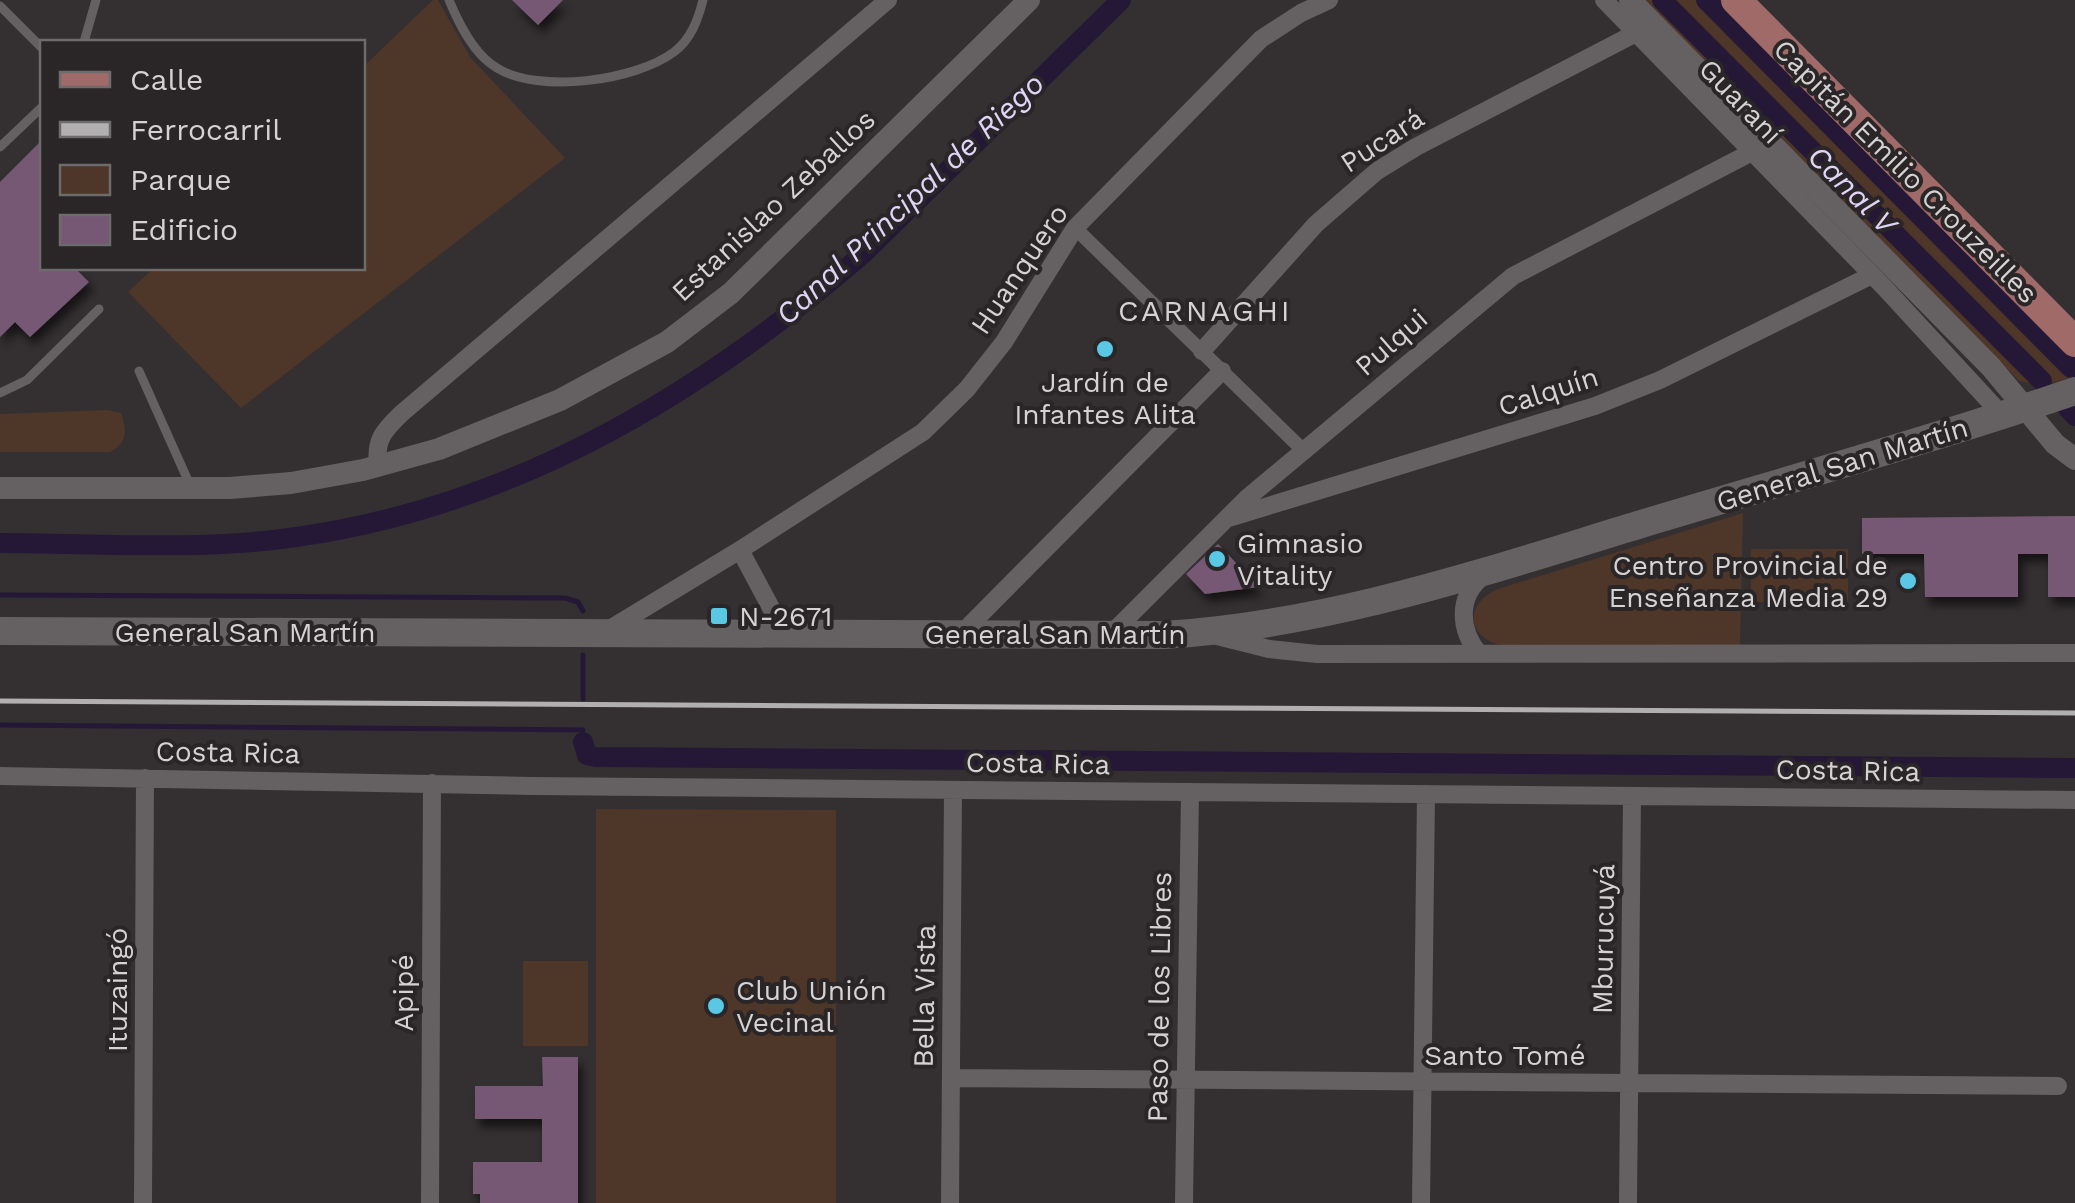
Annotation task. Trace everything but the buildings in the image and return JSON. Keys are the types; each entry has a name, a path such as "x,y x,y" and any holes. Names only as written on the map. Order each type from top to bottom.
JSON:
{"main road":[{"name":"Capitán Emilio Crouzeilles","path":"1736,0 2075,342"},
{"name":"General San Martín","path":"0,631 1110,635 1203,632 1322,614 1491,570 2075,391"}],"street":[{"path":"378,466 376,447 380,434 402,413 888,0"},
{"name":"Estanislao Zeballos","path":"0,488 291,484 378,466 465,440 547,406 622,368 689,326 731,292 1029,0"},
{"name":"Huanquero","path":"602,634 903,446 944,413 1004,342 1075,228 1261,39 1329,0"},
{"name":"Guaraní","path":"1604,0 1872,275 2014,411"},
{"path":"1630,0 1990,366 2014,411 2075,459"},
{"name":"Pucará","path":"1202,351 1316,224 1377,171 1636,34"},
{"name":"Pulqui","path":"1110,635 1225,519 1513,276 1752,152"},
{"path":"1075,228 1305,452"},
{"name":"Calquín","path":"1225,519 1595,406 1660,380 1872,275"},
{"path":"961,634 1222,370"},
{"path":"740,550 785,634"},
{"path":"1479,654 1466,632 1463,610 1470,588 1491,570"},
{"path":"1203,632 1294,653 2075,653"},
{"name":"Costa Rica","path":"0,776 2075,800"},
{"name":"Ituzaingó","path":"143,1203 145,778"},
{"name":"Apipé","path":"430,1203 432,783"},
{"name":"Bella Vista","path":"950,1203 953,790"},
{"name":"Paso de los Libres","path":"1184,1203 1190,792"},
{"path":"1421,1203 1426,794"},
{"name":"Mburucuyá","path":"1628,1203 1632,796"},
{"name":"Santo Tomé","path":"951,1078 2058,1086"}],"lane":[{"path":"85,40 96,0"},
{"path":"450,0 479,53 497,68 520,77 554,81 610,78 652,65 676,50 691,33 703,0"},
{"path":"0,6 40,46"},
{"path":"0,147 40,109"},
{"path":"0,392 28,380 99,309"},
{"path":"139,371 191,488"}],"green space":[{"path":"433,0 438,0 470,57 565,158 241,408 128,292 152,270 365,270 365,65"},
{"path":"1645,0 1723,0 2075,354 2075,376 2042,386 2019,381"},
{"path":"108,410 121,413 125,431 123,440 110,452 0,452 0,414"},
{"path":"1743,513 1740,645 1501,645 1489,641 1476,627 1475,610 1479,602 1498,589"},
{"path":"1751,549 1848,549 1848,602 1751,602"},
{"name":"Club Unión Vecinal","path":"596,809 836,810 836,1203 596,1203"},
{"path":"523,961 588,961 588,1046 523,1046"}],"waterway":[{"name":"Canal Principal de Riego","path":"0,543 205,545 273,540 357,526 437,505 515,477 589,442 731,357 863,254 1121,0"},
{"name":"Canal V","path":"1662,0 2042,381"},
{"name":"Canal Principal de Riego","path":"1706,0 2071,368"},
{"name":"Canal V","path":"2067,407 2075,416"},
{"path":"0,595 565,598 578,602 583,611"},
{"path":"583,655 583,699"},
{"path":"0,725 583,730"},
{"path":"583,742 587,755 596,757 2075,768"}],"railway":[{"path":"0,701 2075,713"}],"place":[{"name":"Jardín de Infantes Alita","path":"1105,349"},
{"name":"Gimnasio Vitality","path":"1217,559"},
{"name":"Centro Provincial de Enseñanza Media 29","path":"1908,581"},
{"name":"N-2671","path":"719,616"},
{"name":"Club Unión Vecinal","path":"716,1006"}],"district":[{"name":"CARNAGHI","path":"1205,311"}]}
